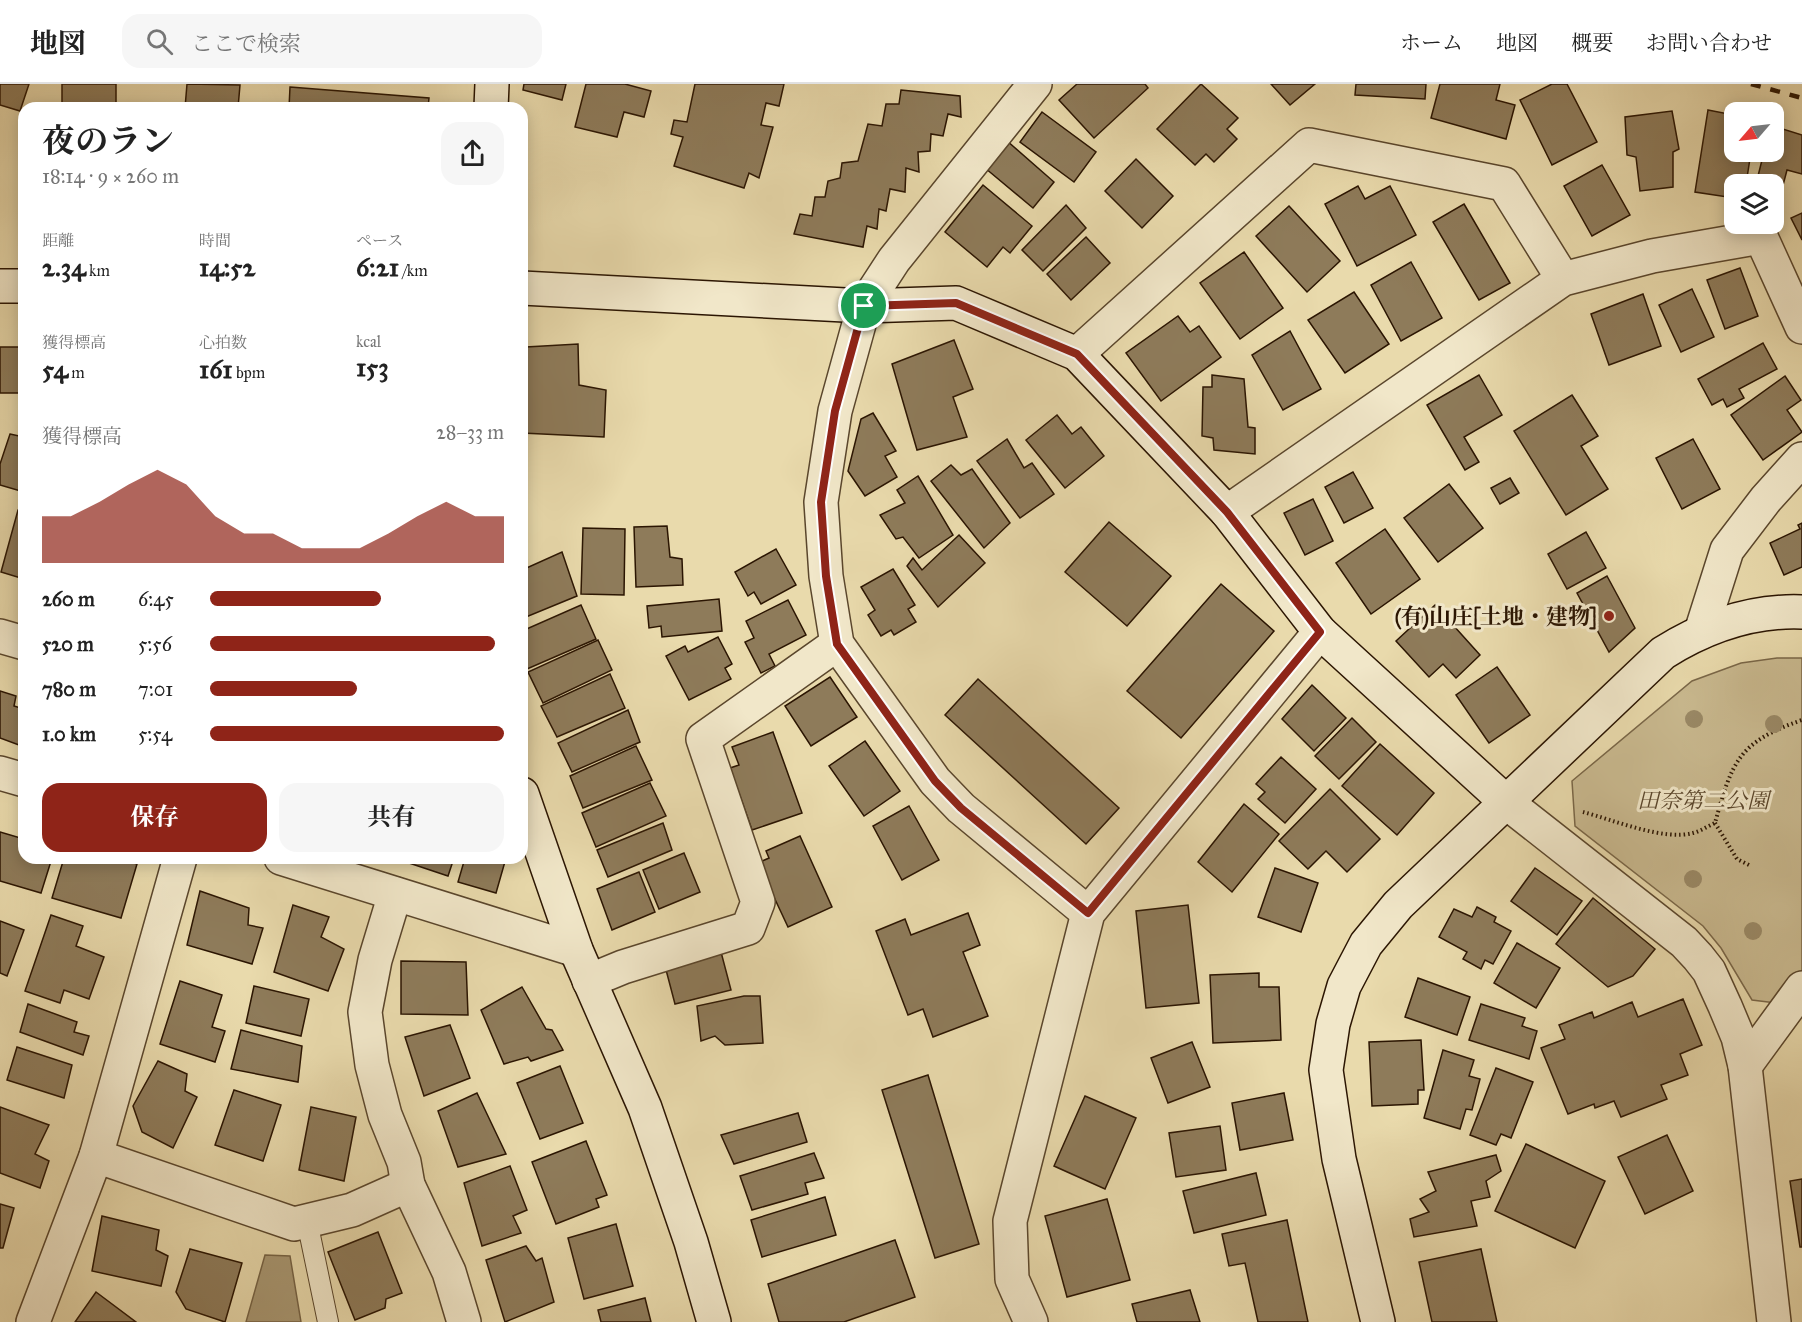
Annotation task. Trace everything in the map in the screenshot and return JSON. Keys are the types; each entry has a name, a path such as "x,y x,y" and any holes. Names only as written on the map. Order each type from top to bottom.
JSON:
{"street":[{"path":"491,102 492,84"},
{"path":"1035,84 894,260 864,306 835,411 821,502 826,576 837,644 935,781 961,808 1088,913"},
{"path":"1077,354 1309,145 1504,184 1563,279"},
{"path":"1227,512 1563,279 1652,256 1761,237 1802,327"},
{"path":"0,286 18,286"},
{"path":"528,288 864,306 956,303 1077,354 1227,512 1320,632 1506,802 1684,942 1709,970 1738,1037 1745,1066 1774,1322"},
{"path":"1701,632 1727,550 1766,499 1802,459"},
{"path":"1378,1322 1339,1159 1326,1070 1333,1024 1344,986 1366,944 1398,905 1663,653 1701,632 1742,616 1772,611 1802,612"},
{"path":"1032,1322 1011,1279 1010,1221 1088,913 1320,632"},
{"path":"0,636 18,641"},
{"path":"589,981 623,967 748,928 758,902 703,740 837,644"},
{"path":"0,773 18,778"},
{"path":"528,811 576,950 645,1108 691,1242 714,1322"},
{"path":"33,1322 96,1156 178,864"},
{"path":"299,864 576,950"},
{"path":"394,894 375,960 365,1012 372,1065 382,1105 404,1162 408,1185 449,1272 464,1322"},
{"path":"1745,1066 1802,988"},
{"path":"96,1156 294,1224 352,1210 408,1185"}],"lane":[{"path":"307,1221 328,1322"}],"path":[{"path":"1751,866 1737,859 1715,823 1730,771 1747,748 1772,732 1802,720"},
{"path":"1572,808 1675,835 1694,832 1715,823"}],"green space":[{"name":"田奈第二公園","path":"1777,658 1802,658 1802,979 1776,1003 1752,1000 1721,948 1703,926 1575,826 1572,781 1692,681 1741,663"}],"shaded area":[{"path":"265,1255 290,1256 301,1322 246,1322"}],"building":[{"path":"0,84 29,84 23,102 18,102 18,110 0,105"},
{"path":"62,84 116,84 116,102 62,102"},
{"path":"187,84 240,85 239,102 186,102"},
{"path":"524,84 566,84 562,100 523,90"},
{"path":"586,84 625,84 651,91 644,117 624,112 617,137 575,127"},
{"path":"695,84 784,84 779,106 766,103 761,125 773,127 759,178 749,173 744,188 674,166 683,137 671,134 674,120 687,122"},
{"path":"1077,84 1145,84 1148,88 1094,138 1059,100"},
{"path":"1201,84 1238,118 1227,129 1237,139 1214,162 1206,154 1195,165 1157,129"},
{"path":"1271,84 1315,84 1290,105"},
{"path":"1356,84 1426,84 1425,99 1355,95"},
{"path":"1440,84 1500,84 1496,100 1515,105 1506,139 1431,118"},
{"path":"1552,84 1567,84 1597,142 1552,165 1520,100"},
{"path":"290,87 429,98 429,102 289,102"},
{"path":"901,90 960,96 961,117 948,114 943,136 931,134 930,151 918,152 919,172 906,168 905,192 890,189 886,211 879,209 877,229 867,226 863,247 794,234 800,214 812,216 815,197 825,197 828,181 840,178 842,163 858,161 868,124 882,126 886,104 899,104"},
{"path":"1708,110 1724,113 1724,162 1749,162 1748,174 1724,174 1724,196 1695,192"},
{"path":"1672,111 1679,149 1673,152 1673,187 1640,191 1636,157 1627,155 1625,117"},
{"path":"1042,112 1096,152 1074,182 1020,142"},
{"path":"1784,129 1802,135 1802,174 1787,170 1784,182 1784,174 1758,174 1762,162 1784,162"},
{"path":"1006,140 1054,182 1033,208 985,168"},
{"path":"1136,159 1173,196 1142,228 1105,191"},
{"path":"1602,165 1630,215 1592,236 1564,186"},
{"path":"983,185 1032,226 1010,253 1003,247 987,267 945,232"},
{"path":"1358,186 1365,199 1390,186 1416,235 1357,266 1325,204"},
{"path":"1464,204 1510,283 1479,300 1433,222"},
{"path":"1066,205 1086,228 1043,271 1022,250"},
{"path":"1289,206 1340,261 1307,292 1256,236"},
{"path":"1802,213 1802,240 1791,218"},
{"path":"1086,237 1110,263 1071,300 1047,274"},
{"path":"1244,252 1283,308 1240,339 1200,283"},
{"path":"1411,262 1442,318 1401,341 1371,285"},
{"path":"1740,268 1758,316 1725,329 1707,280"},
{"path":"1692,289 1714,337 1681,352 1659,305"},
{"path":"1354,292 1389,344 1345,373 1308,320"},
{"path":"1643,294 1661,346 1609,365 1591,314"},
{"path":"1178,316 1190,332 1199,326 1221,357 1161,401 1126,353"},
{"path":"1290,331 1321,389 1283,410 1252,355"},
{"path":"954,340 973,389 953,397 967,437 917,450 892,364"},
{"path":"1763,343 1777,369 1739,389 1744,398 1727,407 1723,399 1712,405 1698,379"},
{"path":"578,344 579,385 606,390 604,437 528,433 528,347"},
{"path":"0,347 18,347 18,393 0,393"},
{"path":"1212,375 1244,379 1248,427 1255,428 1255,454 1214,450 1213,438 1202,436 1203,387 1212,387"},
{"path":"1479,375 1502,415 1464,437 1479,462 1465,470 1427,405"},
{"path":"1785,376 1801,400 1787,410 1802,432 1763,460 1731,415"},
{"path":"1572,395 1598,436 1581,446 1608,489 1566,515 1514,431"},
{"path":"873,413 896,451 885,456 897,477 865,496 848,471 861,419"},
{"path":"1057,415 1072,434 1081,427 1104,456 1065,488 1026,440"},
{"path":"10,434 18,436 18,490 0,485 0,464"},
{"path":"1007,439 1024,468 1032,463 1054,494 1020,518 977,461"},
{"path":"1693,439 1720,489 1682,509 1656,458"},
{"path":"951,465 961,475 972,469 1010,523 984,548 931,481"},
{"path":"1353,472 1373,508 1344,523 1325,487"},
{"path":"918,476 953,535 919,558 903,537 896,539 880,515 905,503 897,490"},
{"path":"1510,478 1519,493 1500,504 1491,488"},
{"path":"1449,484 1483,528 1438,562 1404,518"},
{"path":"1313,499 1333,541 1305,555 1284,513"},
{"path":"18,510 18,577 1,572"},
{"path":"1109,522 1171,576 1127,626 1065,572"},
{"path":"1802,523 1802,567 1784,575 1770,543 1800,529 1798,525"},
{"path":"667,526 670,557 682,559 683,585 636,587 634,527"},
{"path":"583,528 625,529 624,595 581,594"},
{"path":"1385,529 1420,579 1371,614 1336,563"},
{"path":"1586,532 1606,568 1567,589 1548,554"},
{"path":"959,535 985,563 938,607 907,566 913,558 922,570"},
{"path":"776,549 796,585 761,604 754,592 748,596 735,572"},
{"path":"562,552 577,596 528,616 528,567"},
{"path":"893,569 915,605 908,609 916,622 894,635 891,630 881,636 868,615 875,610 861,587"},
{"path":"1607,576 1635,628 1609,652 1577,593"},
{"path":"1221,584 1274,631 1181,738 1127,691"},
{"path":"719,599 722,631 662,637 661,626 649,628 647,606"},
{"path":"788,600 806,635 769,654 775,666 761,673 745,642 754,638 746,621"},
{"path":"581,605 596,639 528,669 528,628"},
{"path":"1435,605 1480,655 1456,678 1443,664 1429,677 1396,641"},
{"path":"718,637 732,664 725,668 731,679 689,700 666,656 685,646 688,652"},
{"path":"598,640 612,670 543,703 528,672"},
{"path":"1497,667 1530,715 1489,743 1456,695"},
{"path":"610,674 625,708 557,737 541,706"},
{"path":"830,677 857,717 811,746 785,706"},
{"path":"978,679 1119,808 1086,844 945,715"},
{"path":"1312,685 1346,718 1314,751 1282,719"},
{"path":"0,691 16,696 14,706 18,707 18,745 0,738"},
{"path":"628,710 640,742 572,772 558,743"},
{"path":"1352,718 1376,742 1339,779 1315,756"},
{"path":"773,732 802,813 752,830 730,768 739,765 732,747"},
{"path":"865,741 900,791 864,816 829,766"},
{"path":"1380,744 1434,793 1397,835 1342,786"},
{"path":"636,746 652,780 583,808 570,776"},
{"path":"1281,757 1316,789 1285,823 1258,799 1265,792 1256,784"},
{"path":"650,783 666,816 596,847 582,813"},
{"path":"1330,789 1380,839 1347,872 1326,851 1308,869 1279,841"},
{"path":"1244,804 1279,834 1232,892 1198,862"},
{"path":"909,806 939,860 902,880 873,826"},
{"path":"663,823 672,850 608,877 597,850"},
{"path":"0,832 18,837 18,864 50,864 41,893 0,881"},
{"path":"800,836 832,907 788,927 758,863 769,858 766,851"},
{"path":"684,853 700,892 659,909 643,870"},
{"path":"62,864 137,864 121,918 52,898"},
{"path":"412,864 452,864 448,876"},
{"path":"463,864 504,864 496,893 458,882"},
{"path":"1275,868 1318,883 1301,932 1258,917"},
{"path":"1535,868 1582,901 1557,935 1511,901"},
{"path":"639,872 655,912 612,930 597,889"},
{"path":"200,891 249,908 248,925 263,928 252,964 187,945"},
{"path":"1593,898 1655,949 1633,976 1608,987 1556,944"},
{"path":"293,905 329,917 321,937 344,949 328,991 274,972"},
{"path":"1188,905 1199,1003 1146,1008 1136,911"},
{"path":"1477,907 1496,917 1494,922 1511,931 1493,964 1485,960 1481,969 1463,959 1467,952 1439,937 1454,909 1472,917"},
{"path":"968,913 980,945 963,952 988,1016 933,1037 923,1009 908,1015 876,931 905,919 911,935"},
{"path":"51,915 83,926 76,946 104,957 89,999 64,990 60,1003 25,991"},
{"path":"0,921 24,930 7,976 0,973"},
{"path":"1517,943 1560,968 1536,1008 1494,983"},
{"path":"721,952 731,990 675,1004 665,966"},
{"path":"401,961 466,962 468,1015 401,1014"},
{"path":"1259,973 1259,987 1279,987 1281,1040 1213,1043 1210,975"},
{"path":"1418,978 1470,997 1457,1035 1405,1017"},
{"path":"180,981 222,995 212,1027 225,1031 215,1062 160,1044"},
{"path":"254,986 309,999 301,1036 246,1023"},
{"path":"522,987 546,1029 552,1030 563,1050 531,1061 528,1057 504,1064 481,1010"},
{"path":"744,996 760,996 763,1043 725,1045 715,1036 701,1041 697,1006"},
{"path":"1683,999 1702,1045 1680,1054 1688,1075 1661,1085 1667,1099 1621,1117 1614,1101 1595,1108 1594,1104 1568,1114 1541,1048 1565,1039 1559,1025 1592,1012 1594,1018 1632,1002 1638,1017"},
{"path":"28,1004 77,1022 74,1032 89,1036 83,1055 20,1032"},
{"path":"1481,1004 1525,1018 1522,1026 1537,1031 1529,1059 1469,1040"},
{"path":"450,1025 470,1078 424,1096 405,1037"},
{"path":"241,1030 302,1046 298,1082 231,1069"},
{"path":"1421,1040 1424,1090 1418,1090 1418,1104 1372,1106 1369,1042"},
{"path":"1192,1042 1210,1087 1168,1103 1151,1058"},
{"path":"17,1047 72,1065 64,1098 7,1080"},
{"path":"1443,1050 1474,1060 1469,1076 1480,1079 1472,1110 1466,1109 1460,1129 1424,1118"},
{"path":"158,1061 187,1074 185,1091 197,1097 173,1148 142,1132 133,1106"},
{"path":"560,1066 583,1123 540,1139 517,1083"},
{"path":"1496,1068 1533,1082 1511,1138 1501,1134 1496,1145 1470,1135"},
{"path":"928,1075 979,1244 935,1258 882,1090"},
{"path":"234,1090 281,1105 263,1161 215,1145"},
{"path":"477,1093 506,1154 458,1167 438,1111"},
{"path":"1284,1093 1293,1140 1240,1150 1232,1103"},
{"path":"1085,1096 1136,1118 1105,1189 1054,1166"},
{"path":"0,1107 49,1125 35,1154 49,1161 40,1188 0,1173"},
{"path":"311,1107 356,1117 344,1181 299,1170"},
{"path":"798,1113 807,1142 734,1164 721,1135"},
{"path":"1220,1126 1226,1170 1176,1177 1169,1133"},
{"path":"1667,1135 1693,1191 1645,1214 1618,1157"},
{"path":"586,1141 607,1195 596,1199 599,1207 556,1224 532,1162"},
{"path":"1526,1144 1605,1181 1575,1248 1495,1211"},
{"path":"814,1153 824,1178 805,1183 808,1194 752,1210 740,1176"},
{"path":"1496,1155 1501,1171 1486,1181 1490,1197 1471,1201 1477,1226 1414,1237 1410,1219 1429,1212 1420,1199 1436,1191 1428,1172"},
{"path":"510,1166 527,1210 513,1216 521,1233 482,1246 464,1183"},
{"path":"1256,1173 1266,1215 1194,1233 1183,1191"},
{"path":"1802,1179 1802,1247 1800,1247 1790,1181"},
{"path":"825,1197 836,1235 762,1257 751,1220"},
{"path":"1107,1199 1130,1280 1067,1297 1045,1216"},
{"path":"0,1204 14,1208 3,1248 0,1248"},
{"path":"102,1216 159,1230 156,1250 168,1256 161,1286 92,1271"},
{"path":"1287,1220 1308,1322 1258,1322 1245,1263 1229,1266 1222,1234"},
{"path":"616,1224 633,1286 584,1299 568,1238"},
{"path":"378,1232 402,1293 386,1299 385,1308 355,1320 328,1252"},
{"path":"895,1240 915,1297 844,1322 779,1322 768,1284"},
{"path":"526,1246 536,1261 542,1258 554,1302 505,1322 486,1260"},
{"path":"190,1249 242,1263 225,1322 186,1309 176,1292"},
{"path":"1481,1249 1497,1322 1432,1322 1419,1262"},
{"path":"1190,1290 1200,1322 1137,1322 1132,1304"},
{"path":"96,1292 136,1322 75,1322"},
{"path":"645,1298 651,1322 601,1322 598,1310"}],"railway":[{"path":"1751,84 1802,98"}],"place":[{"name":"(有)山庄[土地・建物]","path":"1609,616"}],"route":[{"path":"956,303 1077,354 1227,512 1320,632 1088,913 961,808 935,781 837,644 826,576 821,502 835,411 864,306 956,303"}]}
